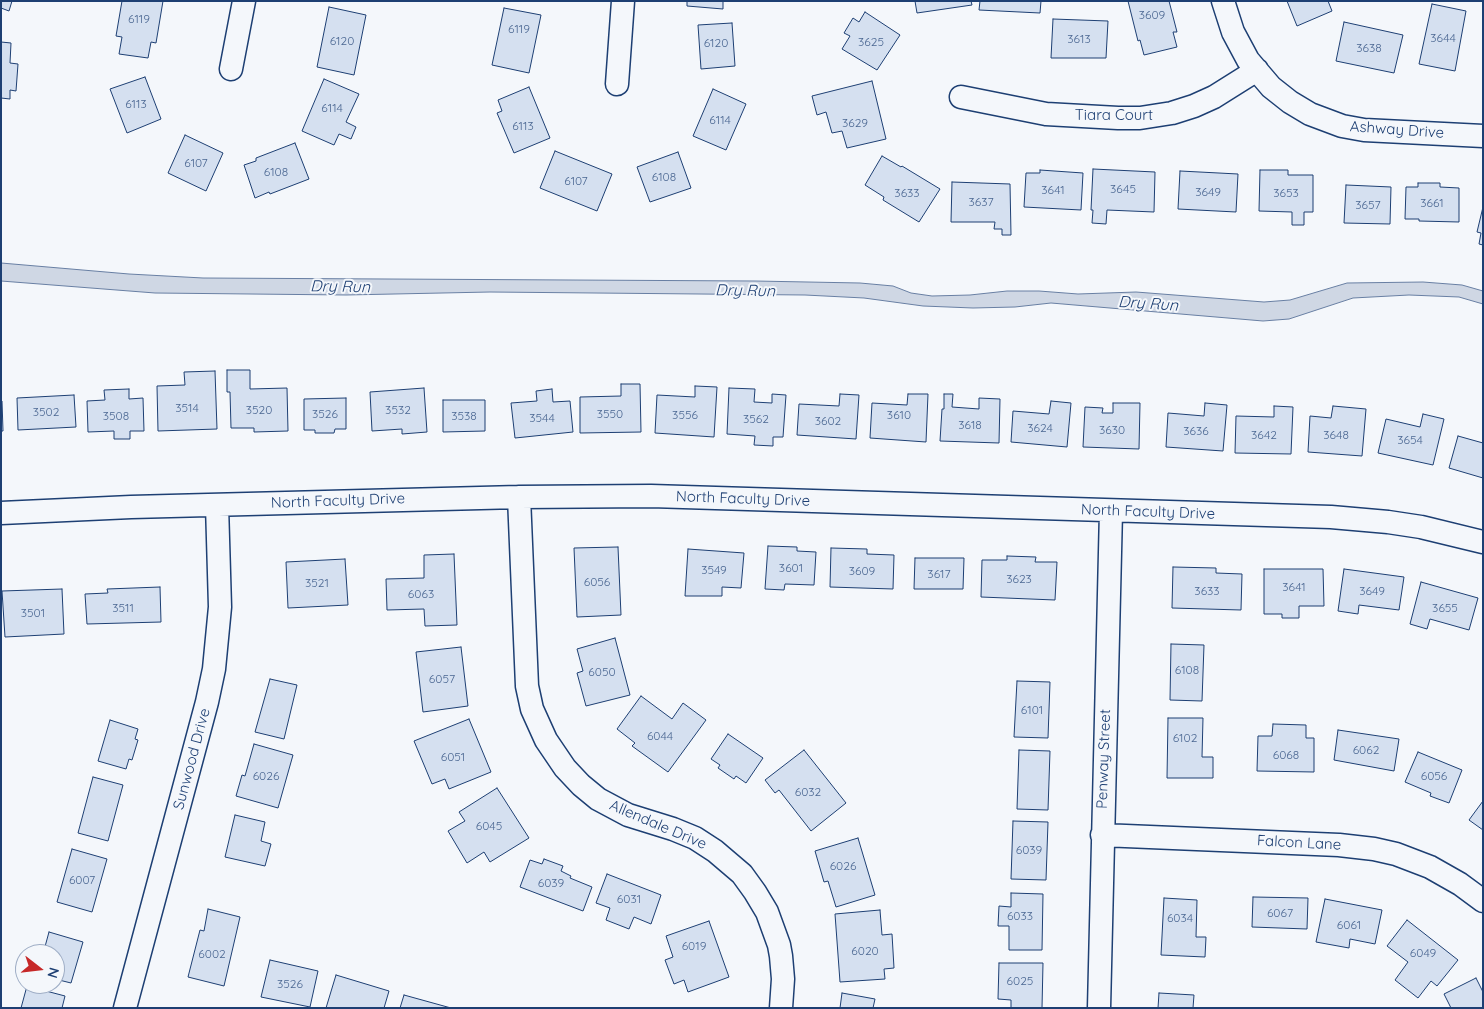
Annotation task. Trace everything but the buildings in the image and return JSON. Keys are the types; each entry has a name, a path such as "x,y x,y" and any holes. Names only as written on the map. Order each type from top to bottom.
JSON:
{"street":[{"path":"231,69 244,1"},
{"path":"617,84 623,1"},
{"name":"Ashway Drive","path":"1223,1 1236,39 1245,55 1257,70 1271,87 1300,108 1320,119 1342,126 1375,131 1483,136"},
{"name":"Tiara Court","path":"961,97 1046,114 1140,118 1162,115 1194,106 1214,97 1257,70"},
{"name":"North Faculty Drive","path":"1,513 519,497 651,496 1354,518 1421,527 1483,542"},
{"name":"Allendale Drive","path":"519,497 527,686 532,709 546,740 565,768 598,799 628,815 695,838 715,851 742,874 767,912 779,945 782,978 781,1008"},
{"name":"Sunwood Drive","path":"125,1008 207,702 214,669 220,607 217,505"},
{"name":"Penway Street","path":"1099,1008 1111,511"},
{"name":"Falcon Lane","path":"1102,835 1339,845 1374,849 1396,854 1430,867 1460,884 1483,901"}],"water":[{"name":"Dry Run","path":"1,263 203,278 860,283 893,286 911,293 932,296 970,295 1007,291 1078,294 1136,292 1264,302 1290,300 1347,283 1423,282 1462,285 1483,291 1483,304 1459,297 1409,295 1353,298 1289,319 1263,321 1051,303 1015,307 973,308 923,306 864,298 805,295 490,292 346,295 155,293 1,281"}]}
